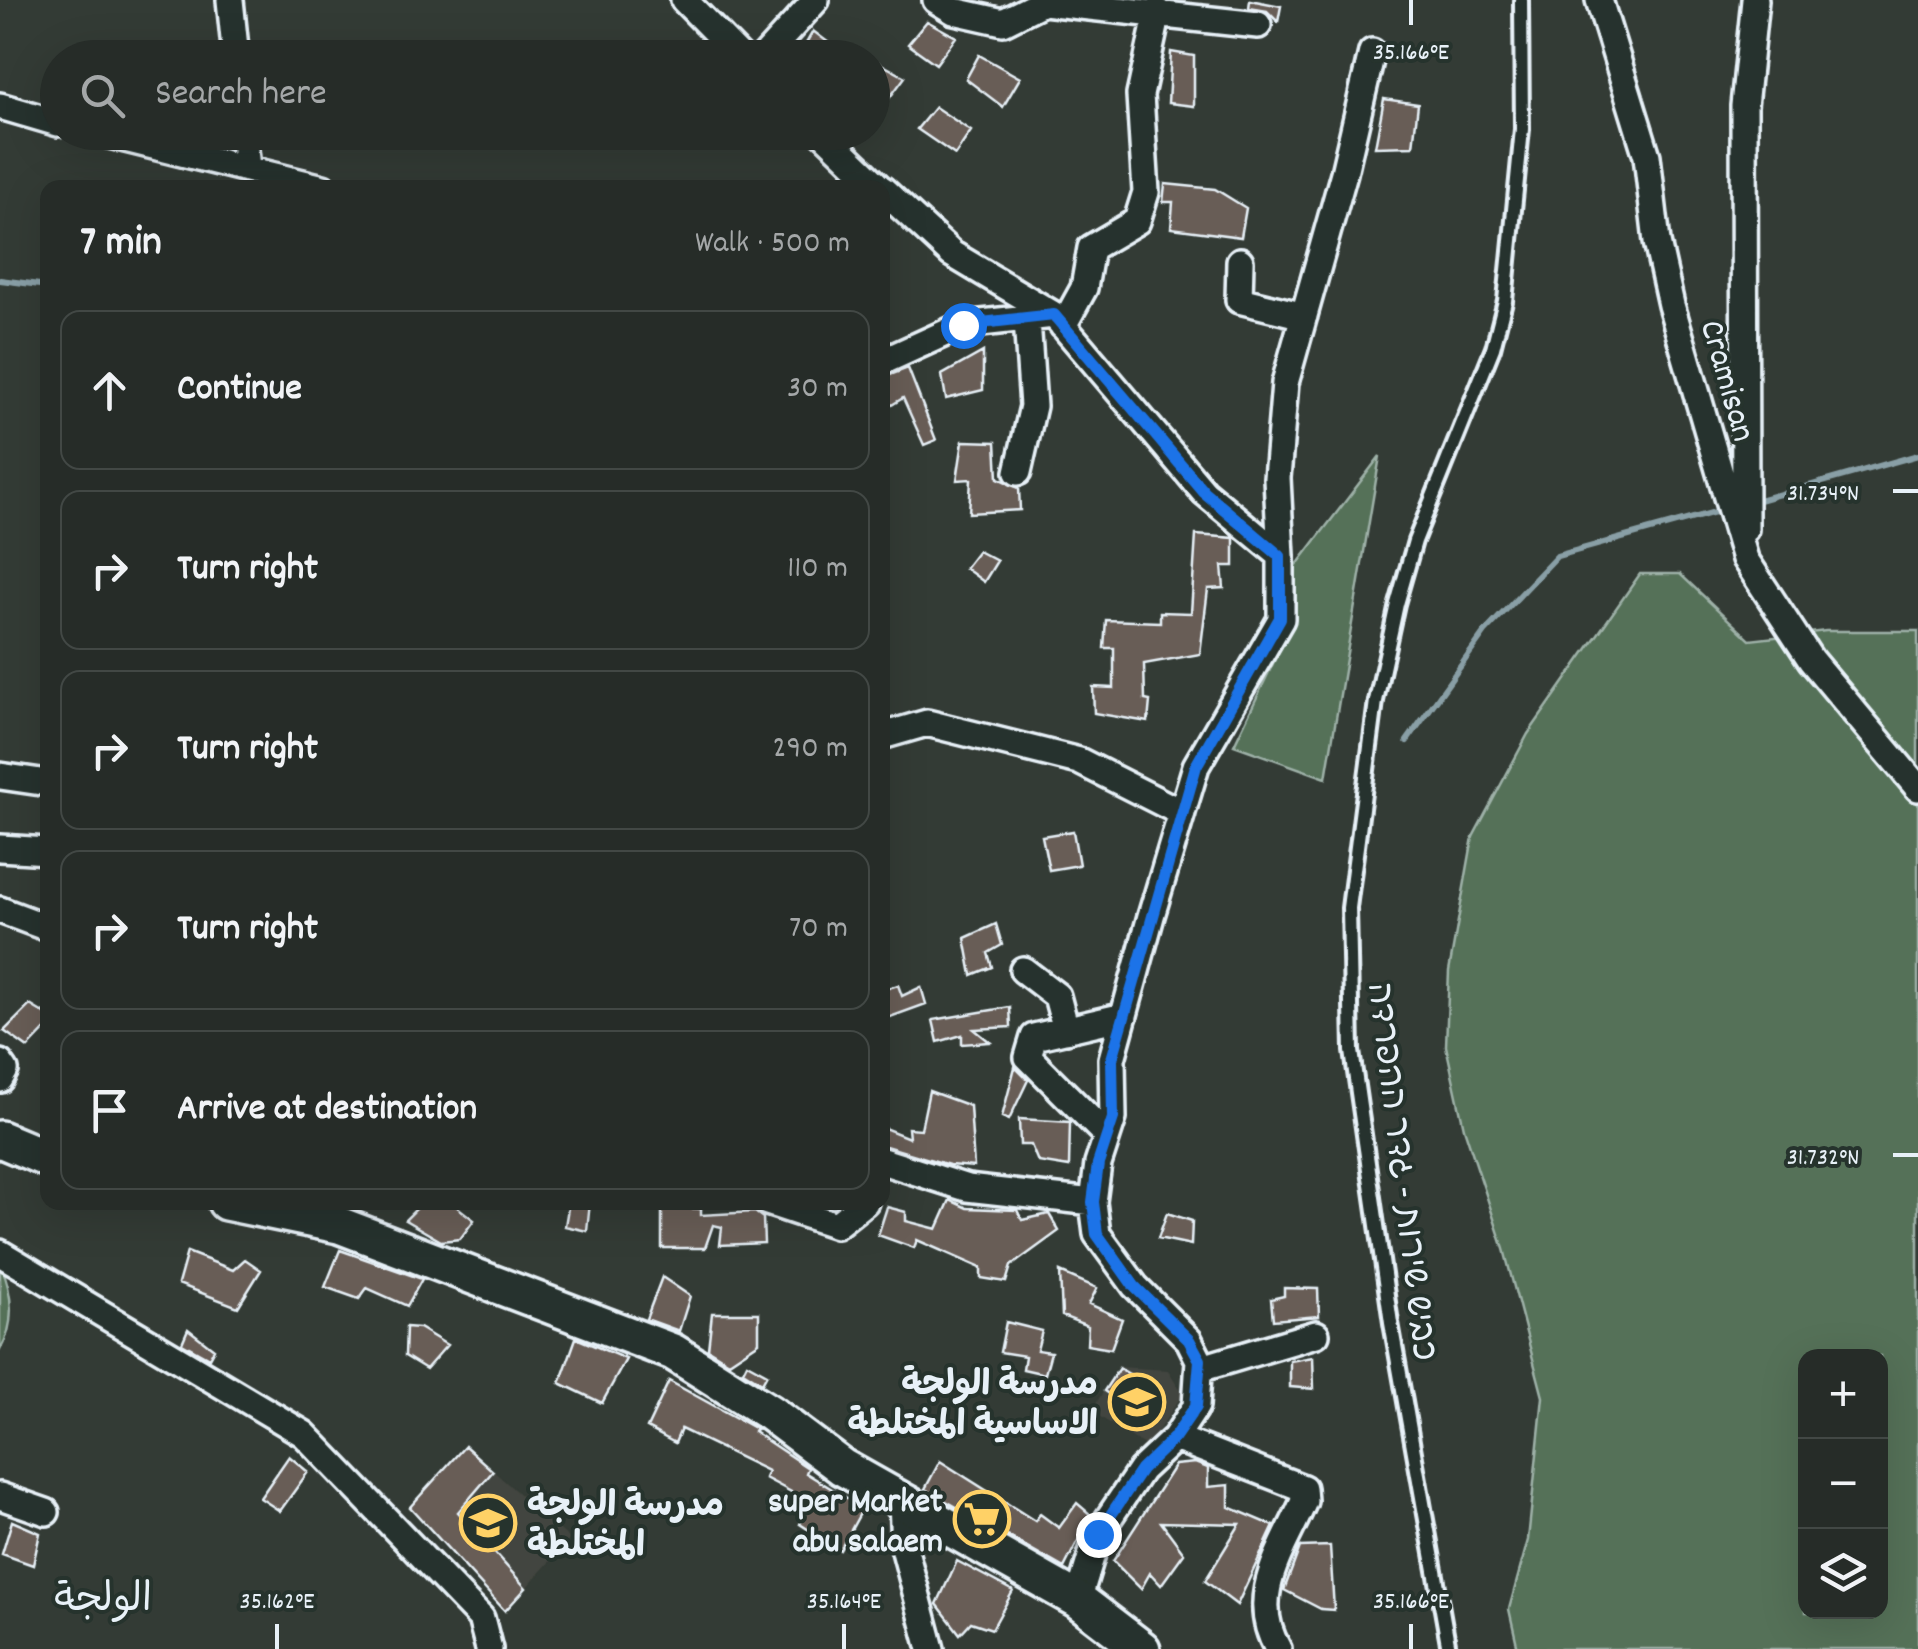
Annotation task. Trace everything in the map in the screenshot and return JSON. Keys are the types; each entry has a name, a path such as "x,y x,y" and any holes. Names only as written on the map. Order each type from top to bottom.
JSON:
{"street":[{"path":"230,0 234,40"},
{"path":"684,0 723,40"},
{"path":"779,40 816,0"},
{"path":"936,0 954,10 1003,22 1043,2 1258,25"},
{"name":"Cramisan","path":"1599,0 1647,156 1657,242 1672,305 1746,559 1811,660 1918,788"},
{"path":"1746,559 1744,106 1755,0"},
{"path":"1059,320 1084,288 1092,248 1136,221 1146,192 1140,95 1158,12"},
{"path":"1078,1600 1098,1534 1141,1470 1174,1438 1196,1406 1200,1360 1189,1340 1134,1286 1097,1234 1093,1202 1113,1118 1112,1059 1196,766 1280,618 1278,478 1285,383 1344,172 1372,52"},
{"path":"0,106 40,118"},
{"path":"172,150 293,180"},
{"path":"245,150 247,168"},
{"path":"841,150 873,180"},
{"path":"890,196 952,254 1059,320 1204,492 1280,556"},
{"path":"1240,261 1240,300 1304,316"},
{"path":"1018,472 1033,406 1027,320"},
{"path":"890,358 963,325 1059,320"},
{"path":"890,734 927,723 1079,760 1182,813"},
{"path":"0,776 40,782"},
{"path":"0,848 40,851"},
{"path":"0,910 40,925"},
{"path":"1023,970 1057,996 1066,1030"},
{"path":"1107,1136 1028,1057 1034,1037 1124,1016"},
{"path":"0,1063 5,1070 0,1079"},
{"path":"0,1139 40,1156"},
{"path":"890,1164 967,1188 1093,1202"},
{"path":"264,1210 339,1226 672,1352 770,1412 842,1468 1078,1600 1142,1649"},
{"path":"791,1210 836,1226 855,1210"},
{"path":"0,1253 304,1434 481,1618 489,1649"},
{"path":"1199,1369 1316,1334"},
{"path":"1174,1438 1303,1488 1304,1501 1263,1596 1266,1630 1278,1649"},
{"path":"0,1496 46,1512"},
{"path":"902,1500 904,1547 931,1649"}],"lane":[{"name":"כביש שירות - גדר ההפרדה","path":"1449,1649 1391,1323 1352,1050 1349,908 1376,701 1398,604 1415,540 1493,348 1505,301 1522,129 1520,0"}],"shaded area":[{"name":"مدرسة الولجة الاساسية المختلطة","path":"1119,1367 1168,1370 1183,1394 1147,1447 1091,1411"},
{"name":"مدرسة الولجة المختلطة","path":"465,1446 570,1539 505,1611 410,1507"}],"green space":[{"path":"1380,456 1326,778 1234,745 1290,628 1293,570"},
{"path":"1640,574 1680,574 1750,640 1826,631 1918,631 1918,1649 1518,1649 1509,1609 1528,1540 1543,1397 1504,1249 1464,1128 1446,1046 1449,971 1473,837 1528,734"},
{"path":"0,1262 11,1317 0,1350"}],"building":[{"path":"1250,0 1281,6 1278,22 1267,11 1249,8"},
{"path":"927,21 956,37 936,64 908,44"},
{"path":"813,31 825,40 808,40"},
{"path":"1171,52 1194,56 1194,106 1168,103"},
{"path":"979,55 1020,78 1003,107 966,79"},
{"path":"890,69 905,77 890,97"},
{"path":"1384,99 1418,104 1413,146 1375,147"},
{"path":"935,107 971,131 955,155 917,129"},
{"path":"1165,184 1215,189 1246,208 1241,237 1171,228 1173,202 1163,202"},
{"path":"983,352 983,390 946,399 942,375"},
{"path":"908,368 936,440 924,445 903,398 890,406 890,375"},
{"path":"963,441 996,442 998,478 1019,488 1020,510 969,513 971,479 957,480"},
{"path":"1196,535 1234,538 1234,566 1222,566 1224,588 1208,589 1200,654 1144,664 1145,700 1150,701 1148,722 1094,713 1093,687 1114,688 1114,648 1104,648 1106,620 1160,622 1160,612 1191,613"},
{"path":"978,551 997,561 984,582 965,568"},
{"path":"1073,831 1079,865 1049,870 1042,836"},
{"path":"996,924 1002,945 988,953 992,967 972,975 965,938"},
{"path":"898,985 902,996 921,987 926,1004 890,1017 890,988"},
{"path":"30,1005 40,1011 40,1035 28,1048 4,1031"},
{"path":"1010,1007 1011,1027 974,1029 990,1042 962,1044 962,1035 938,1042 933,1020"},
{"path":"1015,1067 1028,1080 1009,1120 1002,1117"},
{"path":"929,1091 970,1106 974,1167 949,1165 890,1147 890,1130 909,1138 908,1128 921,1129"},
{"path":"1019,1119 1070,1122 1069,1167 1038,1162 1031,1145 1020,1145"},
{"path":"950,1200 967,1208 1017,1210 1022,1220 1049,1214 1059,1231 1011,1266 1006,1282 981,1278 981,1268 917,1240 914,1248 878,1235 890,1208 906,1212 906,1221 937,1229"},
{"path":"415,1210 461,1210 474,1220 460,1239 441,1241 405,1220"},
{"path":"568,1210 589,1210 587,1231 565,1226"},
{"path":"662,1210 701,1210 701,1215 755,1212 763,1218 764,1243 720,1245 722,1227 713,1225 705,1248 662,1248"},
{"path":"1167,1213 1192,1221 1191,1245 1158,1238"},
{"path":"340,1250 422,1279 407,1306 367,1288 359,1299 325,1287"},
{"path":"187,1252 233,1270 245,1259 261,1270 238,1307 178,1284"},
{"path":"1060,1272 1097,1288 1089,1304 1122,1319 1111,1349 1087,1345 1088,1326 1062,1316"},
{"path":"662,1277 690,1296 679,1331 646,1319"},
{"path":"1284,1288 1318,1289 1319,1316 1273,1320 1271,1299 1284,1296"},
{"path":"712,1313 759,1313 759,1342 729,1362 708,1349"},
{"path":"1006,1322 1042,1331 1037,1350 1051,1352 1045,1374 1023,1369 1025,1356 1000,1352"},
{"path":"406,1327 419,1328 447,1345 426,1369 405,1356"},
{"path":"188,1329 214,1349 209,1358 182,1343"},
{"path":"576,1338 626,1359 602,1403 560,1383"},
{"path":"1313,1357 1314,1389 1290,1387 1290,1361"},
{"path":"747,1363 767,1374 762,1383 743,1371"},
{"path":"1119,1368 1149,1386 1132,1410 1104,1391"},
{"path":"669,1381 756,1429 754,1432 808,1468 806,1473 863,1508 840,1550 800,1524 812,1503 765,1478 768,1471 681,1429 675,1443 647,1428"},
{"path":"465,1446 493,1471 458,1512 526,1588 505,1611 410,1507"},
{"path":"289,1456 308,1472 280,1511 260,1498"},
{"path":"940,1461 1035,1521 1040,1514 1059,1528 1077,1503 1091,1515 1064,1568 925,1489"},
{"path":"1195,1463 1208,1468 1208,1487 1229,1485 1229,1507 1274,1526 1237,1605 1205,1581 1240,1524 1161,1522 1184,1553 1161,1585 1150,1573 1141,1589 1113,1561 1175,1465"},
{"path":"12,1521 40,1533 33,1565 2,1554"},
{"path":"1330,1546 1334,1610 1321,1609 1284,1590 1300,1547"},
{"path":"957,1561 1013,1591 992,1629 971,1622 960,1634 937,1604"}],"waterway":[{"path":"0,280 40,285"},
{"path":"1752,502 1918,455"},
{"path":"1407,741 1485,632 1557,556 1726,509"}],"place":[{"name":"مدرسة الولجة الاساسية المختلطة","path":"1137,1402"},
{"name":"super Market abu salaem","path":"982,1519"},
{"name":"مدرسة الولجة المختلطة","path":"488,1523"}],"district":[{"name":"الولجة","path":"103,1596"}],"route":[{"path":"963,325 1006,324 1054,315 1204,492 1280,556 1280,618 1196,766 1112,1059 1113,1118 1098,1164 1093,1202 1097,1234 1134,1286 1189,1340 1200,1360 1196,1406 1174,1438 1141,1470 1098,1534"}]}
